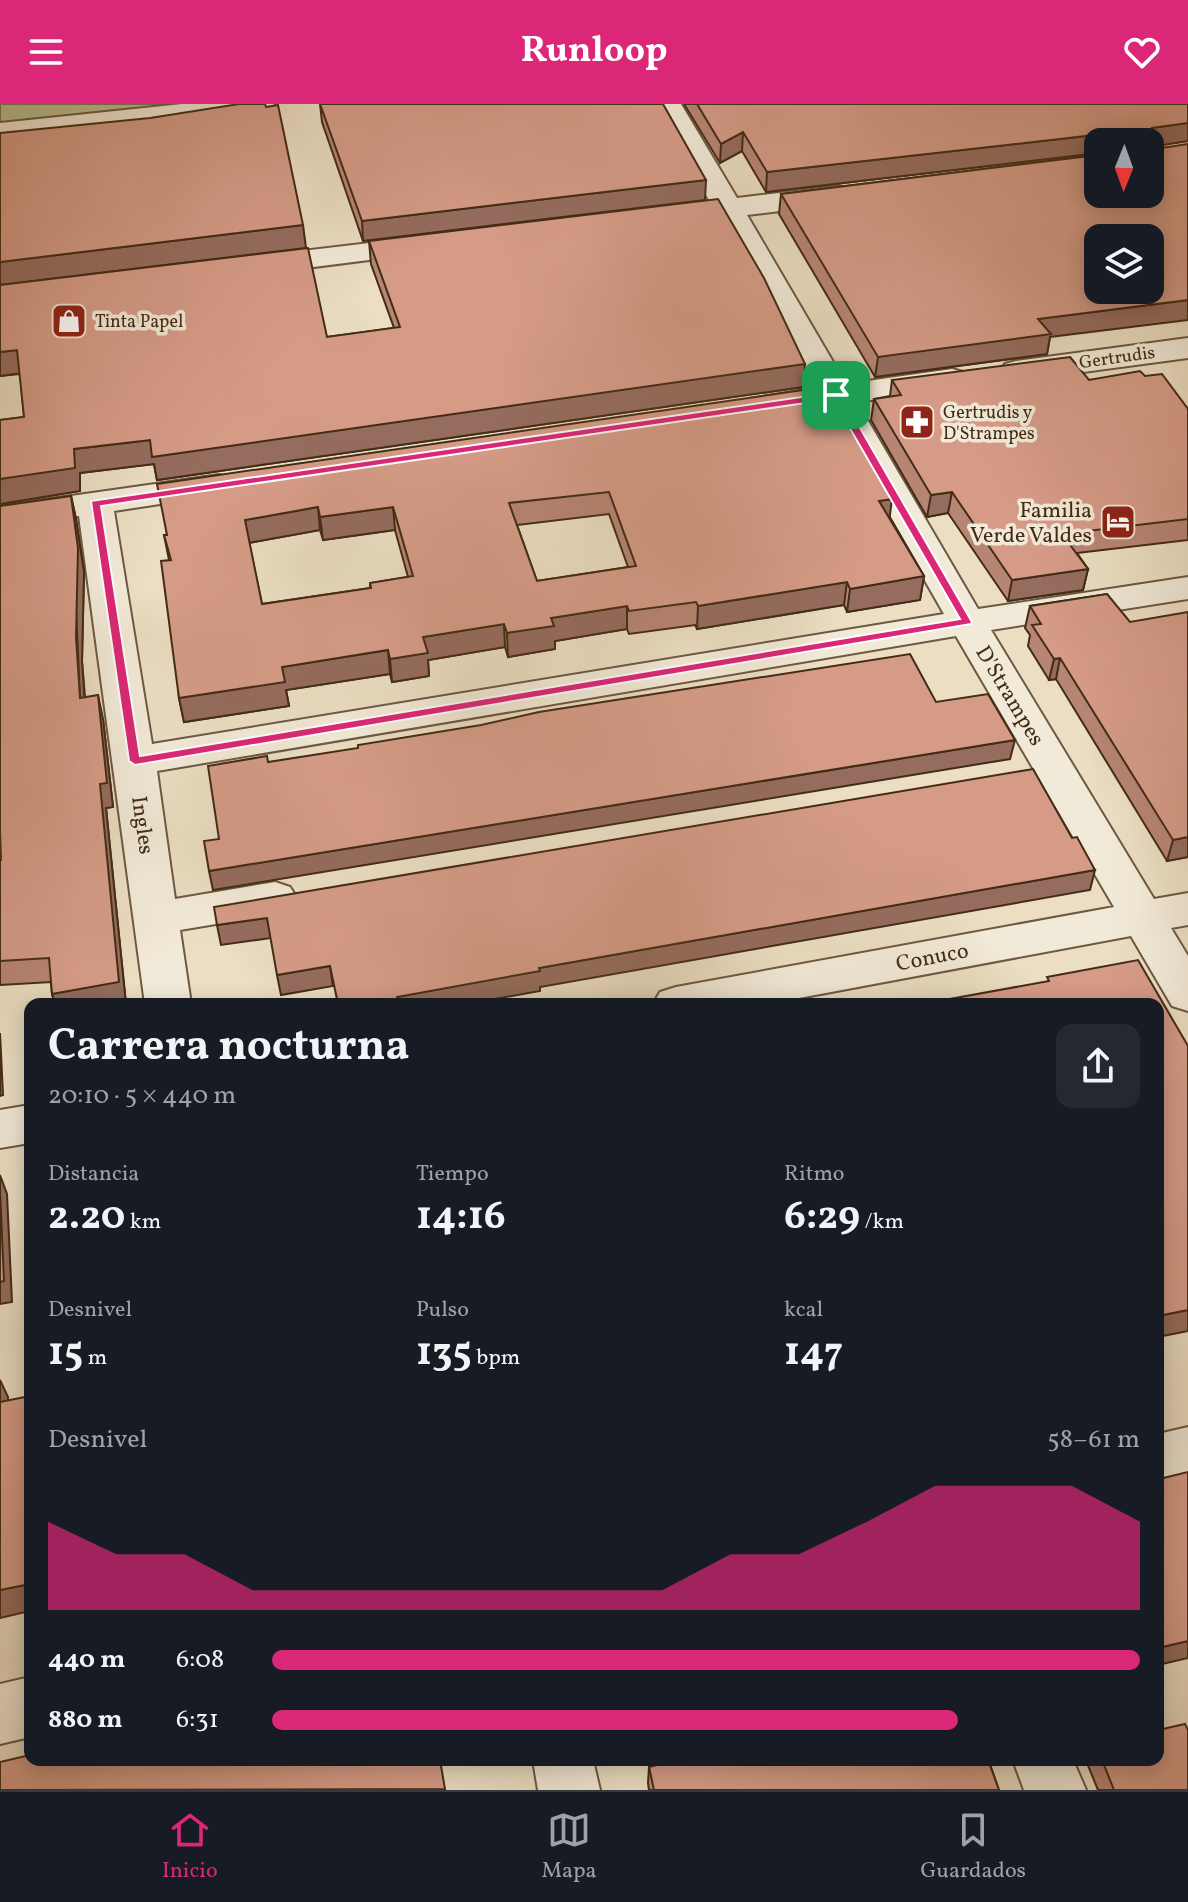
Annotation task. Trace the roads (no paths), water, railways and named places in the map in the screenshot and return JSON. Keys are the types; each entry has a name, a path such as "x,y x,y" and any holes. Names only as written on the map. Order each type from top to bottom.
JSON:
{"street":[{"path":"0,131 261,104"},
{"name":"D'Strampes","path":"668,104 967,622 1188,994"},
{"path":"635,220 868,191"},
{"path":"222,270 460,241"},
{"name":"Gertrudis","path":"726,411 1188,348"},
{"path":"0,517 253,481"},
{"name":"Ingles","path":"95,504 135,761 167,998"},
{"path":"135,761 1188,588"},
{"path":"1007,776 1055,768"},
{"path":"156,918 314,891"},
{"name":"Conuco","path":"708,998 1188,909"},
{"path":"0,1129 24,1125"},
{"path":"1164,1458 1188,1452"},
{"path":"0,1714 24,1708"},
{"path":"564,1766 569,1790"},
{"path":"1045,1766 1055,1790"}],"place":[{"name":"Tinta Papel","path":"69,321"},
{"name":"Gertrudis y D'Strampes","path":"917,422"},
{"name":"Familia Verde Valdes","path":"1118,522"}]}
